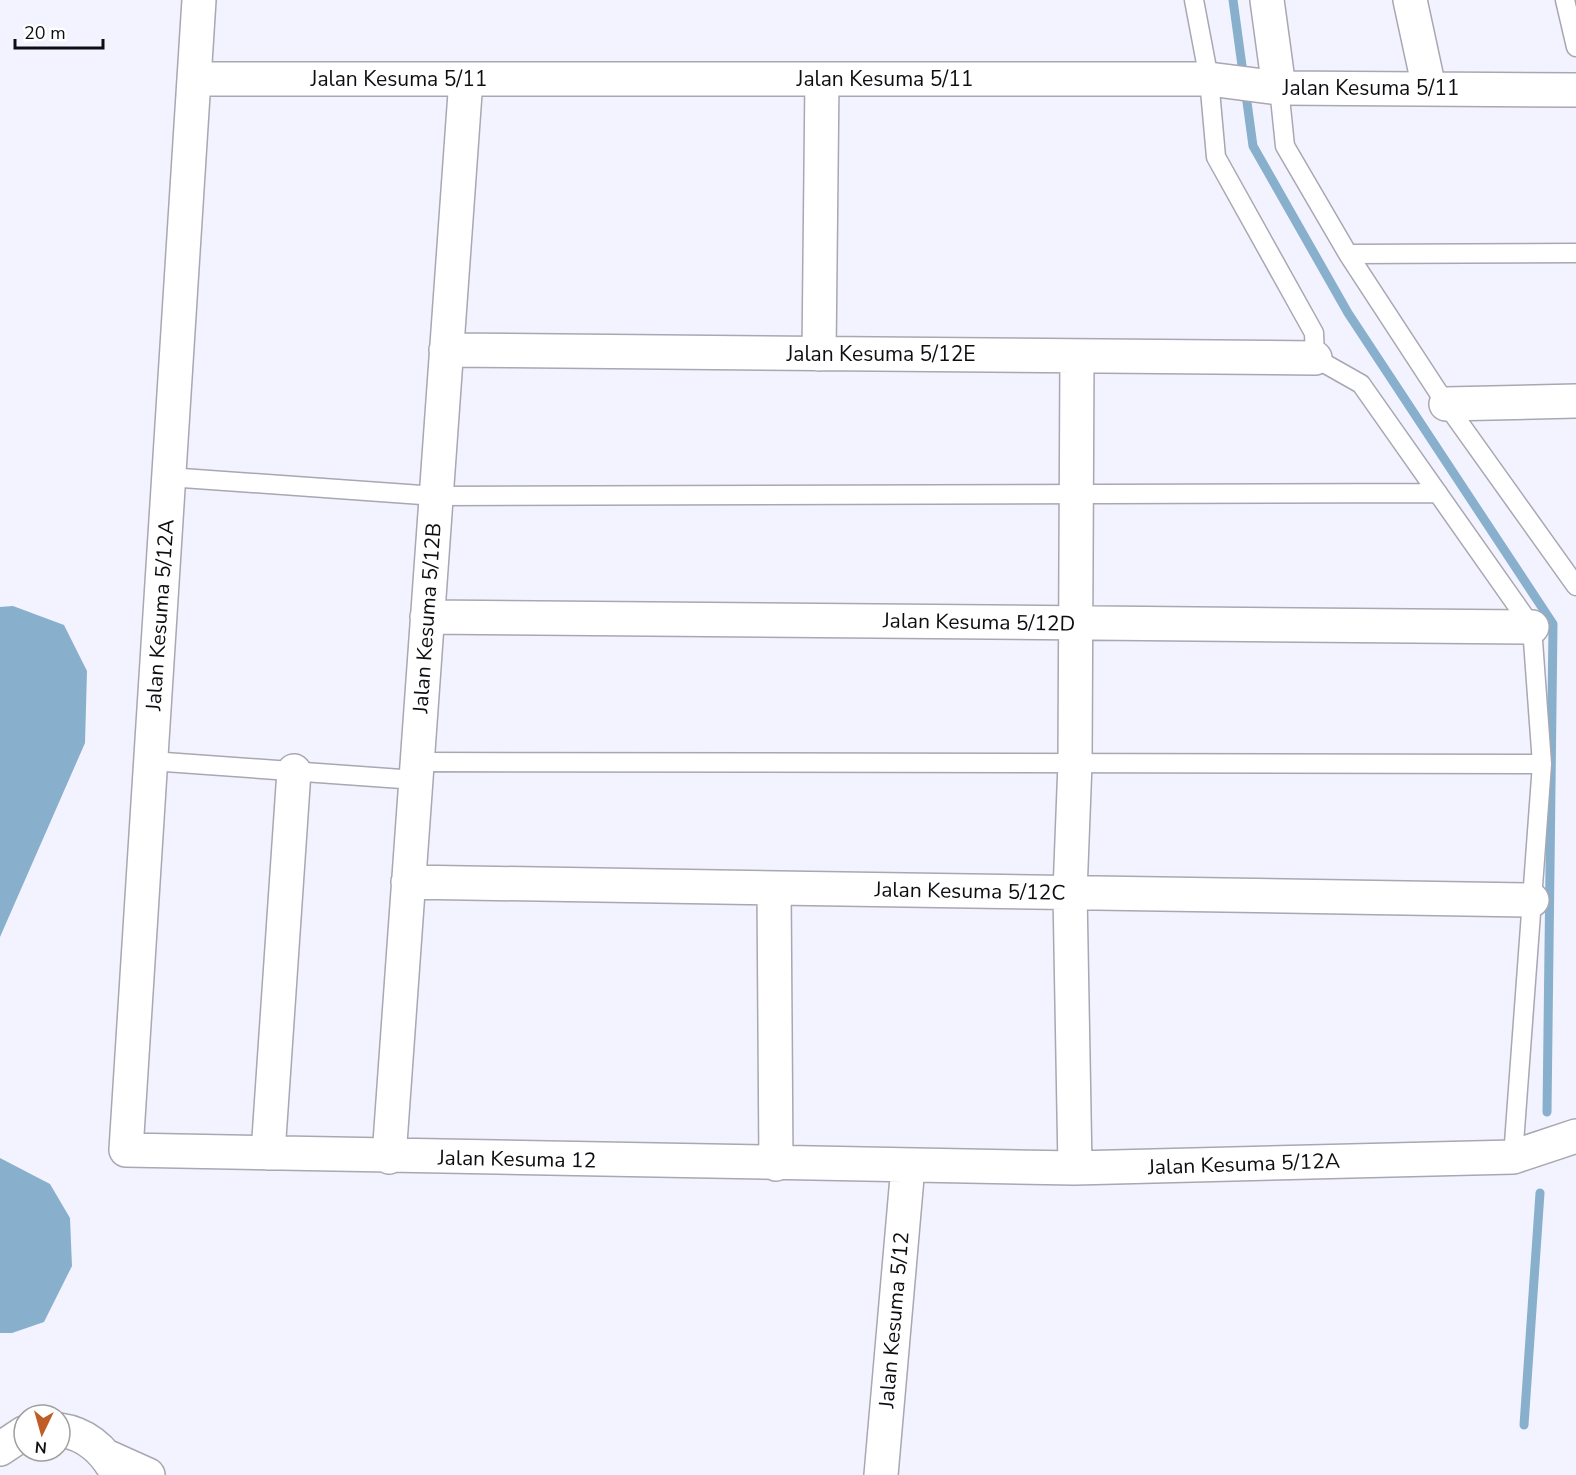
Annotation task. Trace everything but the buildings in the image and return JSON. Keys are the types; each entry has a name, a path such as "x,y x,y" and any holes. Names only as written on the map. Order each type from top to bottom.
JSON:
{"street":[{"name":"Jalan Kesuma 5/12A","path":"126,1150 199,0"},
{"path":"1244,84 1267,0"},
{"path":"1410,0 1429,88"},
{"name":"Jalan Kesuma 5/12B","path":"389,1157 466,79"},
{"name":"Jalan Kesuma 5/11","path":"194,80 822,79 1576,90"},
{"path":"819,354 822,79"},
{"name":"Jalan Kesuma 5/12E","path":"446,350 1315,358"},
{"path":"1075,1168 1070,892 1075,763 1077,356"},
{"path":"1446,404 1576,401"},
{"name":"Jalan Kesuma 5/12D","path":"427,617 1532,627"},
{"path":"268,1153 294,771"},
{"name":"Jalan Kesuma 5/12C","path":"408,882 1533,900"},
{"path":"774,888 776,1164"},
{"name":"Jalan Kesuma 5/12A","path":"908,1166 1075,1168 1513,1157 1576,1136"},
{"name":"Jalan Kesuma 12","path":"126,1150 908,1166"},
{"name":"Jalan Kesuma 5/12","path":"881,1475 908,1166"},
{"path":"72,1432 92,1442 113,1466 148,1475"}],"lane":[{"path":"1194,0 1244,84 1285,146 1348,254 1446,404 1576,586"},
{"path":"1565,0 1576,47"},
{"path":"1244,84 1216,157 1314,333 1315,358 1361,384 1532,627 1542,764 1513,1157"},
{"path":"1348,254 1576,253"},
{"path":"168,477 436,496 1438,493"},
{"path":"151,761 294,771 1075,763 1542,764"}],"water":[{"path":"13,606 64,625 87,671 85,743 0,937 0,607"},
{"path":"0,1158 50,1184 70,1218 72,1266 44,1322 12,1333 0,1333"}],"waterway":[{"path":"1233,0 1253,146 1348,313 1553,624 1547,1112"},
{"path":"1524,1425 1540,1193"}]}
